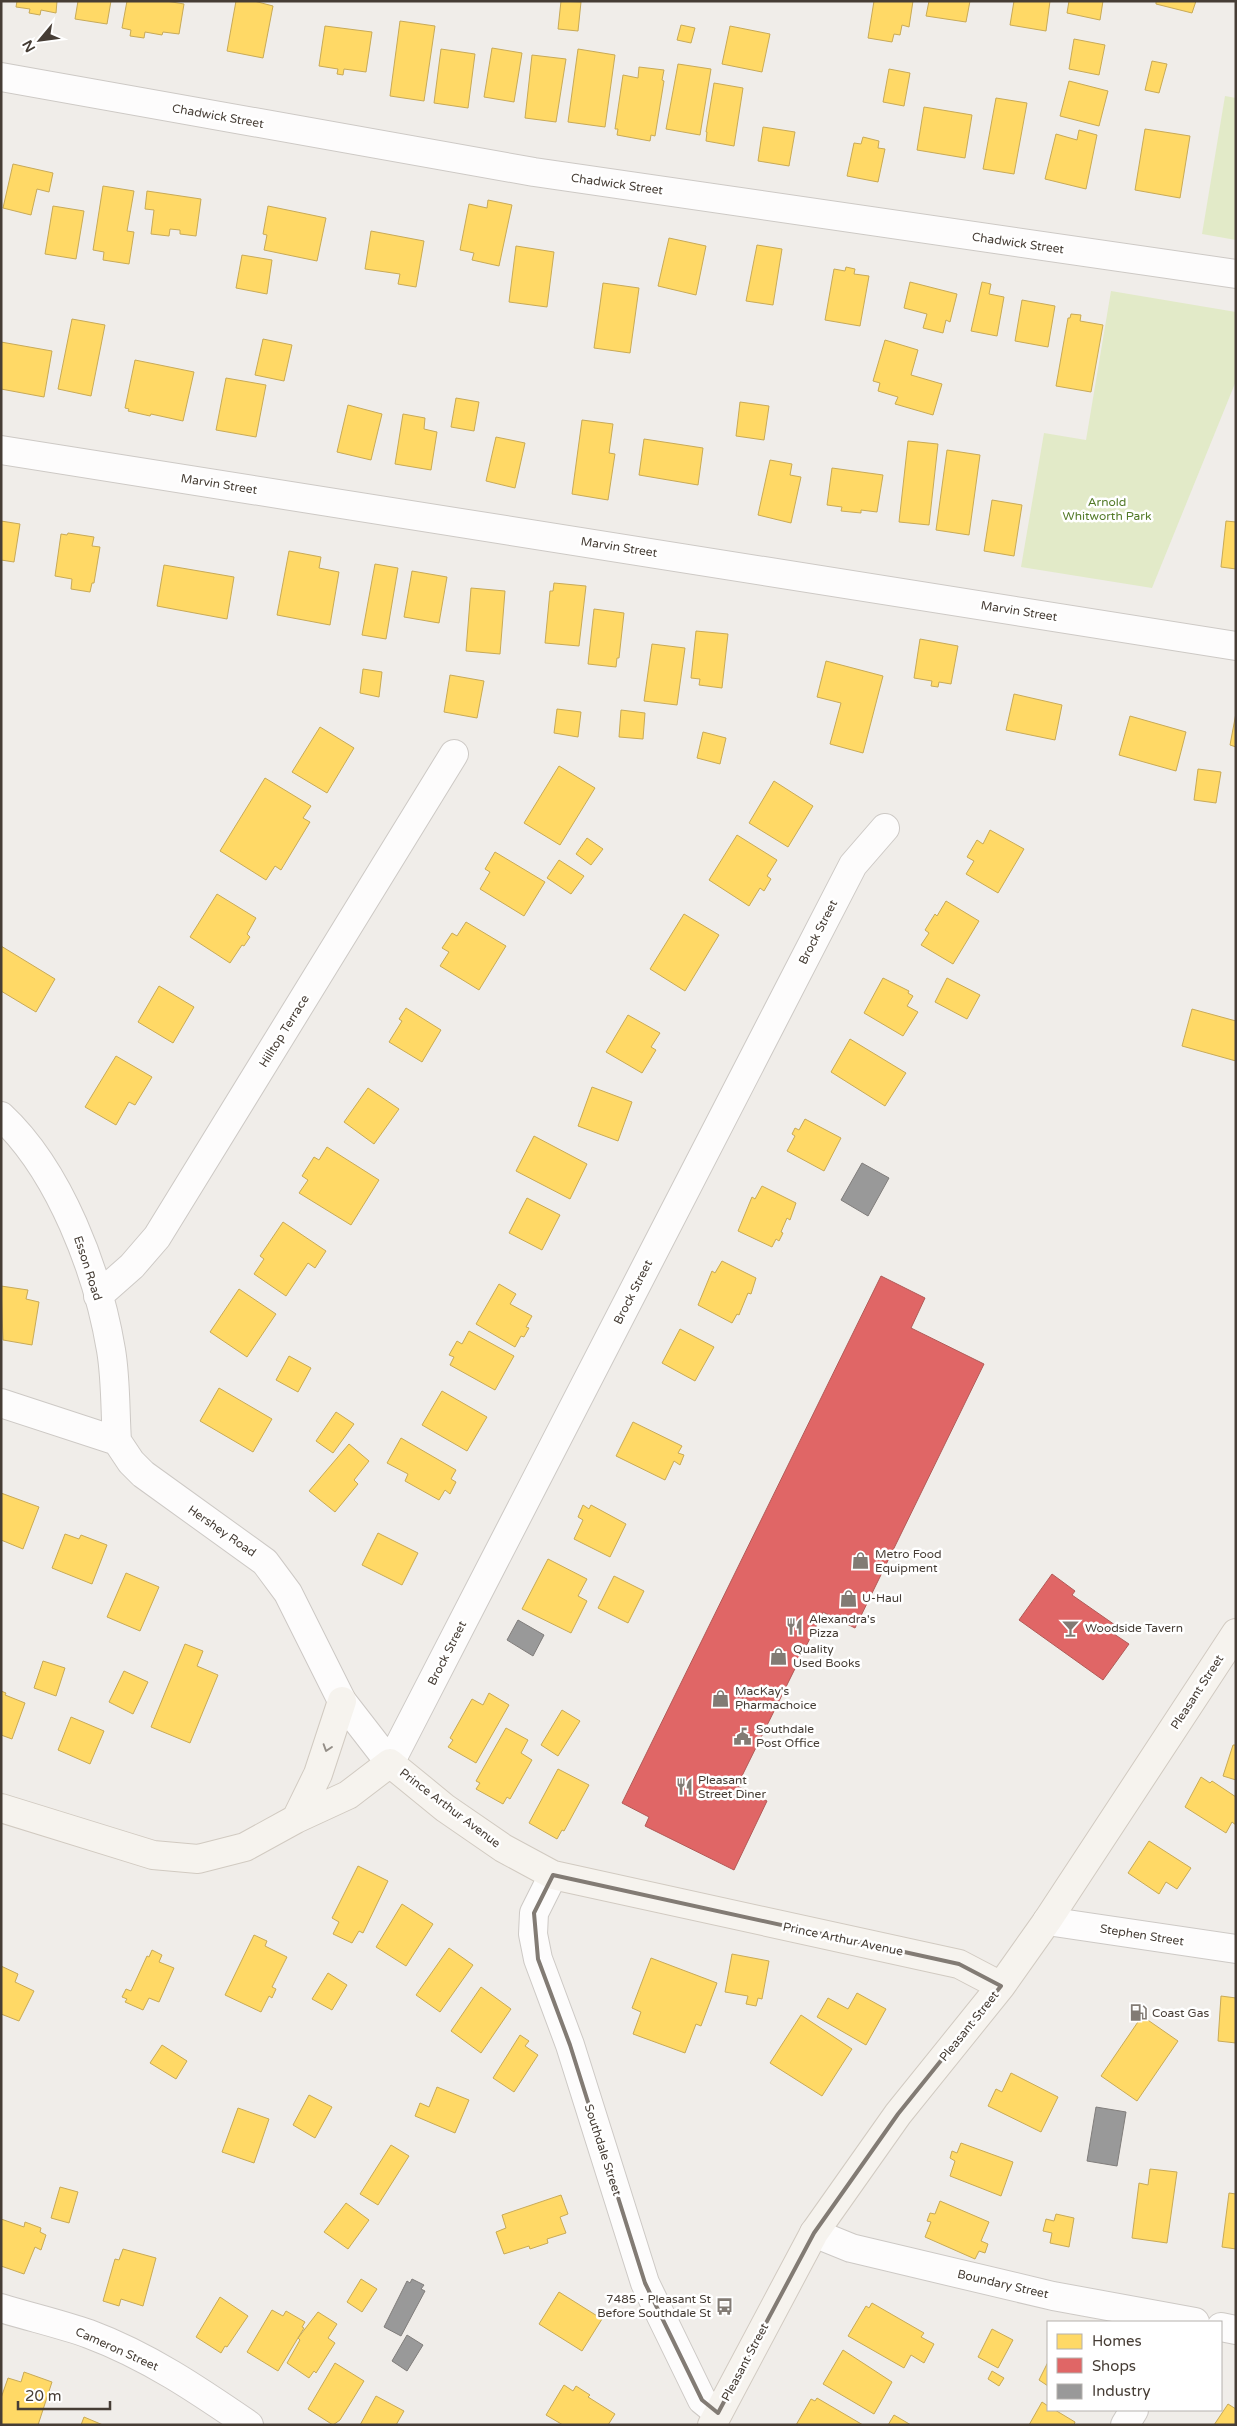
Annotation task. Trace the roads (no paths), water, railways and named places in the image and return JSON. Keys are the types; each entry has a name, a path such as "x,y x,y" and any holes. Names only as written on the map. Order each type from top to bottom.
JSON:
{"street":[{"name":"Chadwick Street","path":"1,77 534,172 1236,274"},
{"name":"Marvin Street","path":"1,450 1236,646"},
{"name":"Hilltop Terrace","path":"98,1296 132,1266 157,1237 454,754"},
{"name":"Brock Street","path":"390,1763 853,864 885,828"},
{"name":"Esson Road","path":"1,1116 10,1124 46,1173 75,1226 98,1296 111,1351 117,1441"},
{"path":"1,1403 117,1441"},
{"name":"Hershey Road","path":"117,1441 131,1462 143,1474 265,1562 288,1593 342,1701 390,1763"},
{"name":"Pleasant Street","path":"715,2419 814,2233 898,2114 1001,1986 1048,1921 1236,1633"},
{"path":"296,1819 318,1774 342,1701"},
{"name":"Prince Arthur Avenue","path":"1,1808 153,1854 198,1859 245,1847 296,1819 348,1795 390,1763 445,1808 496,1843 553,1875 959,1964 1001,1986"},
{"name":"Southdale Street","path":"553,1875 534,1914 533,1934 538,1959 570,2045 645,2283 702,2400 715,2419"},
{"name":"Stephen Street","path":"1048,1921 1236,1949"},
{"name":"Boundary Street","path":"814,2233 852,2248 1053,2296 1183,2321"},
{"name":"Cameron Street","path":"1,2308 89,2334 129,2351 177,2376 249,2425"},
{"path":"1222,2327 1236,2330"},
{"path":"1125,2425 1133,2411"}],"place":[{"name":"Metro Food Equipment","path":"861,1561"},
{"name":"U-Haul","path":"848,1598"},
{"name":"Alexandra's Pizza","path":"795,1626"},
{"name":"Woodside Tavern","path":"1071,1628"},
{"name":"Quality Used Books","path":"779,1656"},
{"name":"MacKay's Pharmachoice","path":"721,1698"},
{"name":"Southdale Post Office","path":"742,1736"},
{"name":"Pleasant Street Diner","path":"684,1787"},
{"name":"Coast Gas","path":"1138,2013"},
{"name":"7485 - Pleasant St Before Southdale St","path":"725,2306"}],"park label":[{"name":"Arnold Whitworth Park","path":"1107,509"}]}
